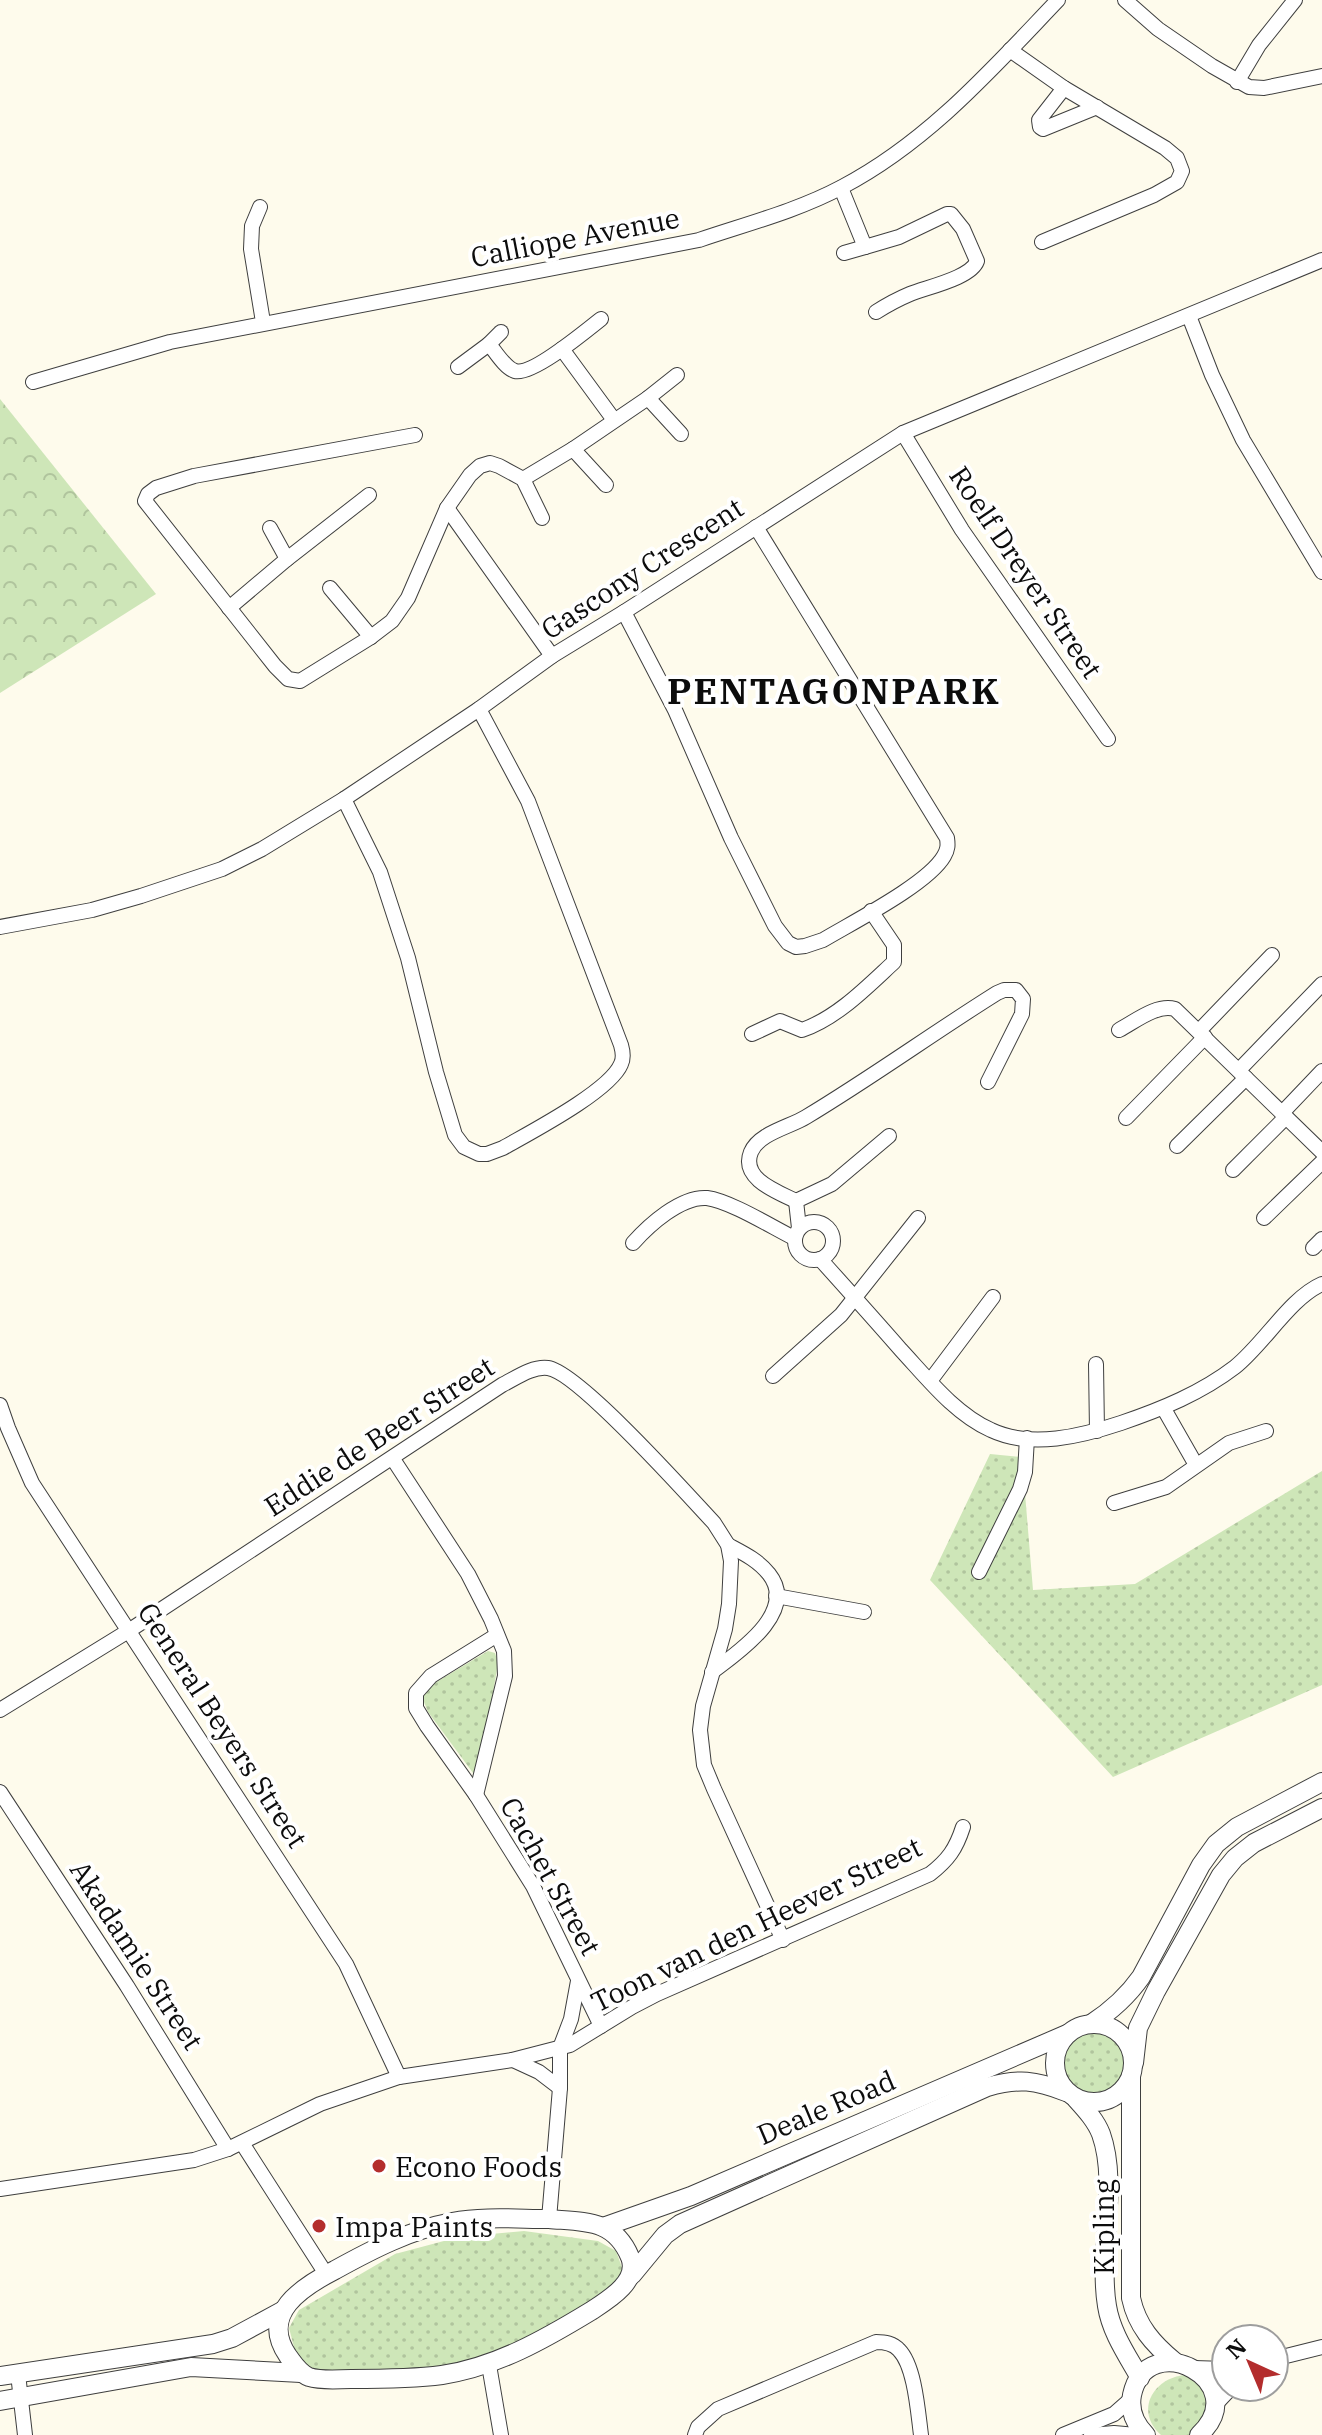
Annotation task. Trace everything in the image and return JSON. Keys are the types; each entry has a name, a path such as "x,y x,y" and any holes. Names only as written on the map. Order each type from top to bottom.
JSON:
{"street":[{"name":"Calliope Avenue","path":"33,382 156,345 263,322 699,240 782,212 841,188 919,138 1058,0"},
{"path":"1125,0 1158,29 1249,87 1264,88 1322,76"},
{"path":"1237,82 1259,45 1295,0"},
{"path":"1010,50 1064,88 1173,154 1180,163 1177,182 1154,195 1042,242"},
{"path":"1064,88 1039,120 1038,124 1043,129 1097,107"},
{"path":"841,188 865,247"},
{"path":"260,207 252,226 251,249 263,322"},
{"path":"844,253 899,237 947,214 951,214 963,229 977,261 974,267 964,274 899,298 876,312"},
{"name":"Gascony Crescent","path":"0,927 92,910 183,883 222,869 262,849 344,799 552,656 903,433 1322,260"},
{"path":"1189,316 1199,345 1243,440 1322,572"},
{"path":"489,344 511,369 520,371 562,349 601,319"},
{"path":"458,367 501,332"},
{"path":"562,349 614,420"},
{"path":"523,479 573,449 677,375"},
{"path":"648,398 681,434"},
{"name":"Roelf Dreyer Street","path":"903,433 962,530 1108,739"},
{"path":"415,435 194,476 167,484 148,494 145,501 275,666 294,682 371,637 402,610 447,508 480,466 490,463 523,479 542,518"},
{"path":"573,449 606,485"},
{"path":"229,608 369,495"},
{"path":"447,508 552,656"},
{"path":"624,612 675,710 731,838 782,937 796,947 823,940 923,878 945,854 947,838 756,527"},
{"path":"270,528 287,559"},
{"path":"330,588 371,637"},
{"path":"344,799 380,872 408,958 455,1135 464,1147 479,1154 503,1148 608,1082 622,1064 623,1056 528,801 479,709"},
{"path":"752,1034 780,1021 802,1030 819,1024 894,962 894,945 871,911"},
{"path":"1126,1118 1272,955"},
{"path":"1177,1146 1322,984"},
{"path":"796,1201 758,1180 751,1172 751,1151 759,1140 828,1104 997,993 1016,990 1023,999 1022,1014 988,1082"},
{"path":"1119,1030 1157,1009 1175,1009 1322,1151"},
{"path":"1233,1170 1322,1071"},
{"path":"796,1201 832,1184 889,1136"},
{"path":"1264,1218 1322,1162"},
{"path":"633,1243 651,1223 688,1202 704,1198 796,1233"},
{"path":"796,1201 795,1246 804,1258 820,1259 827,1255 833,1241 828,1227 815,1221 807,1222 796,1233"},
{"path":"773,1376 841,1315 918,1218"},
{"path":"820,1259 930,1381 966,1414 991,1431 1027,1438 1097,1431 1164,1409 1235,1366 1306,1292 1322,1284"},
{"path":"930,1381 993,1297"},
{"path":"1096,1364 1097,1431"},
{"name":"Eddie de Beer Street","path":"0,1710 130,1630 502,1385 532,1370 548,1368 572,1380 714,1523 728,1545"},
{"name":"General Beyers Street","path":"0,1405 32,1483 346,1964 399,2077"},
{"path":"1164,1409 1196,1465"},
{"path":"1114,1503 1166,1487 1229,1443 1266,1431"},
{"path":"979,1572 1020,1489 1025,1472 1027,1438"},
{"name":"Cachet Street","path":"393,1459 468,1574 504,1651 505,1676 476,1795"},
{"path":"712,1672 759,1634 772,1613 776,1596 768,1572 752,1558 728,1545"},
{"path":"728,1545 731,1561 729,1604 703,1706 700,1730 704,1765 783,1940"},
{"path":"776,1596 864,1612"},
{"name":"Cachet Street","path":"497,1635 431,1676 419,1688 416,1708 533,1886 601,2026"},
{"path":"1091,2024 1112,2010 1141,1977 1201,1865 1216,1844 1237,1827 1322,1782"},
{"name":"Akadamie Street","path":"0,1792 235,2146 326,2274"},
{"path":"1132,2069 1132,2049 1125,2038 1103,2025 1078,2027 1067,2034 1055,2056 1059,2081 1071,2095 1089,2103 1103,2102 1125,2088 1132,2069 1138,2028 1221,1875 1235,1858 1254,1843 1322,1808"},
{"name":"Toon van den Heever Street","path":"0,2189 194,2160 235,2146 320,2104 399,2077 512,2060 570,2045 657,1994 930,1874 950,1858 963,1827"},
{"path":"549,2219 560,2088 560,2048 571,2019 578,1981"},
{"name":"Deale Road","path":"9,2375 213,2344 232,2338 282,2311 300,2292 326,2274 380,2245 455,2221 549,2219 606,2226 691,2196 1067,2034"},
{"path":"512,2060 539,2072 560,2088"},
{"name":"Kipling","path":"1132,2069 1131,2298 1139,2325 1175,2362"},
{"name":"Deale Road","path":"0,2401 191,2367 301,2373 320,2379 398,2379 442,2375 489,2365 600,2305 623,2287 665,2235 680,2224 987,2087 1023,2080 1048,2085 1071,2095"},
{"name":"Kipling","path":"1071,2095 1099,2131 1107,2180 1105,2289 1110,2321 1140,2378"},
{"path":"606,2226 632,2261 632,2275"},
{"path":"282,2311 278,2327 283,2349 301,2373"},
{"path":"695,2435 698,2427 718,2409 876,2342 894,2345 903,2355 914,2392 921,2435"},
{"path":"1290,2356 1322,2347"},
{"path":"1063,2435 1114,2414 1131,2399 1140,2378 1162,2363 1175,2362 1194,2368 1210,2368"},
{"path":"489,2365 501,2435"},
{"path":"1194,2368 1210,2384 1209,2425"},
{"path":"9,2375 22,2399 25,2435"},
{"path":"1131,2399 1134,2420 1146,2435"},
{"path":"1209,2425 1222,2403"},
{"path":"1091,2435 1136,2435"}],"green space":[{"path":"0,399 156,594 0,693"},
{"path":"990,1454 1022,1457 1033,1590 1135,1584 1322,1471 1322,1685 1113,1777 930,1580"},
{"path":"488,1651 495,1653 498,1663 480,1771 473,1773 428,1712 422,1697 428,1687"},
{"path":"1099,2030 1108,2033 1128,2050 1123,2073 1114,2087 1101,2093 1088,2092 1075,2086 1067,2075 1064,2062 1074,2039"},
{"path":"524,2231 598,2241 616,2251 624,2273 612,2296 463,2369 328,2376 306,2368 294,2347 289,2328 299,2310 395,2254 459,2237"},
{"path":"1185,2375 1196,2378 1210,2393 1202,2435 1161,2435 1153,2426 1148,2406 1151,2397 1164,2382"}],"place":[{"name":"Econo Foods","path":"379,2166"},
{"name":"Impa Paints","path":"319,2226"}],"district":[{"name":"PENTAGONPARK","path":"834,690"}]}
